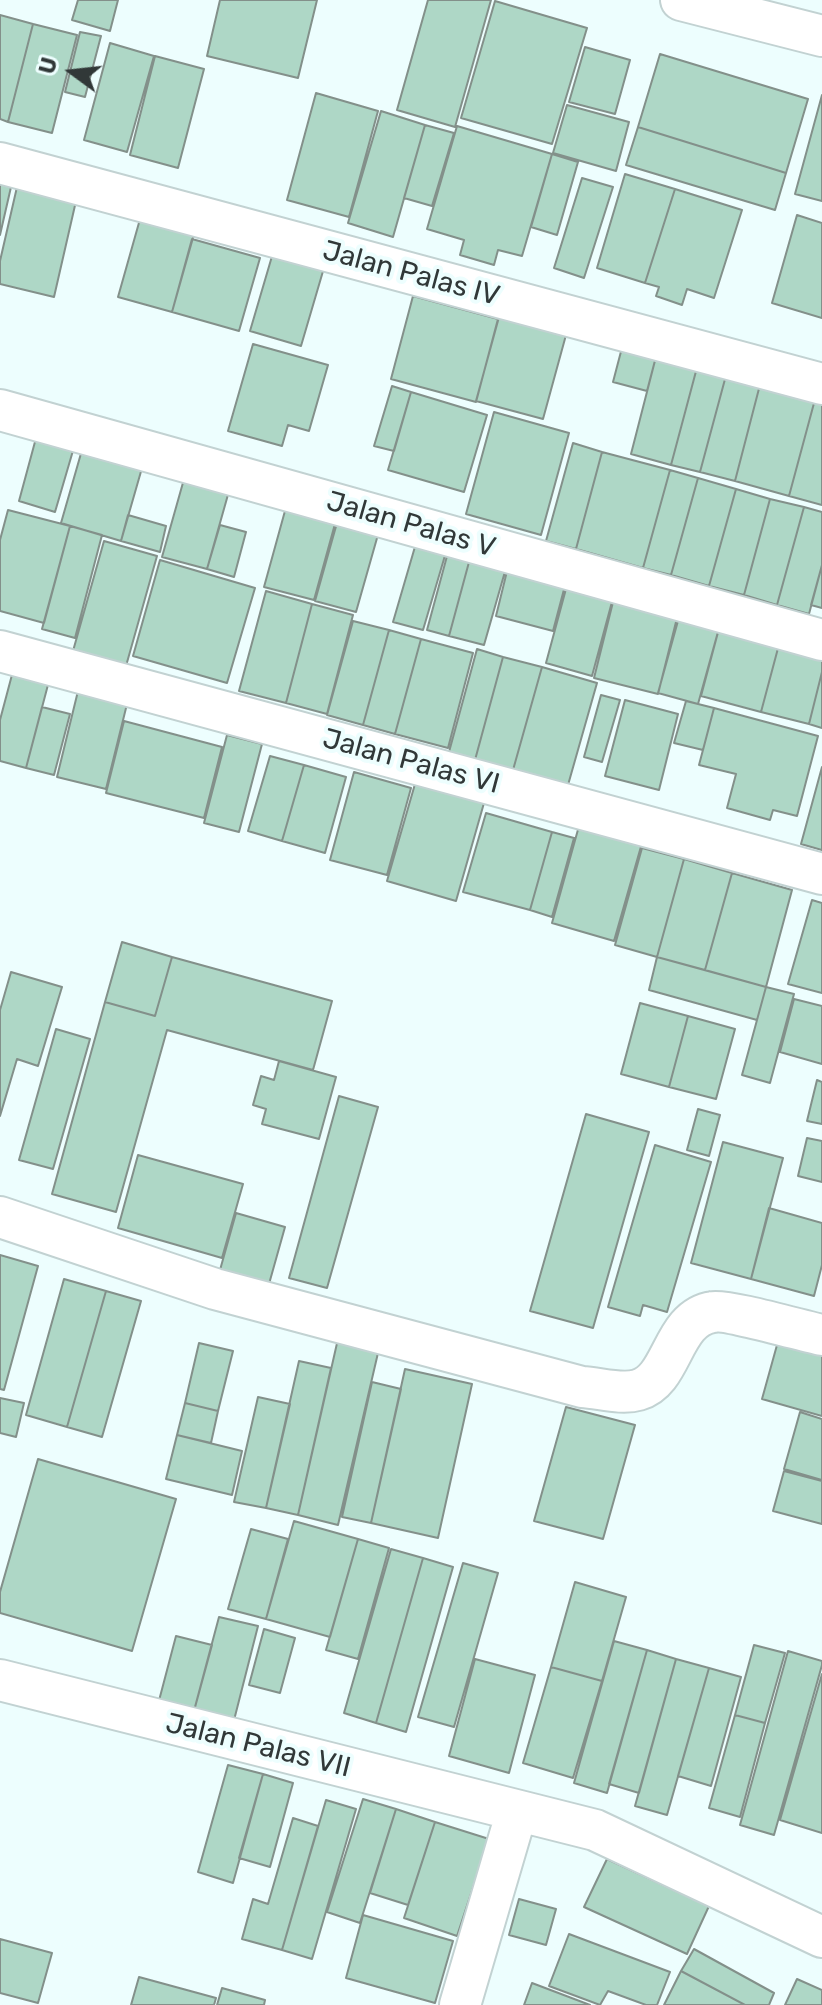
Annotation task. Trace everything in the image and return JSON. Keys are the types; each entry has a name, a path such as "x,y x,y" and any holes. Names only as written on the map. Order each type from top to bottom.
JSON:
{"street":[{"path":"681,0 822,36"},
{"name":"Jalan Palas IV","path":"0,163 822,384"},
{"name":"Jalan Palas V","path":"0,410 822,640"},
{"name":"Jalan Palas VI","path":"0,651 822,874"},
{"path":"0,1217 215,1289 582,1387 625,1392 645,1388 657,1375 679,1336 696,1319 714,1311 822,1335"},
{"name":"Jalan Palas VII","path":"0,1680 595,1830 822,1937"},
{"path":"460,2005 517,1811"}],"building":[{"path":"78,0 118,0 110,31 72,20"},
{"path":"220,0 317,0 298,78 207,56"},
{"path":"428,0 491,0 455,127 397,110"},
{"path":"495,1 587,28 552,144 461,118"},
{"path":"0,15 33,24 8,122 0,119"},
{"path":"33,24 77,35 52,133 8,122"},
{"path":"80,32 101,36 85,97 65,92"},
{"path":"110,43 154,56 127,152 84,140"},
{"path":"585,47 630,60 615,114 569,102"},
{"path":"660,54 808,99 786,173 638,127"},
{"path":"155,56 204,69 178,168 130,155"},
{"path":"316,93 378,111 349,217 287,200"},
{"path":"822,95 822,201 795,194"},
{"path":"567,105 629,122 616,171 553,153"},
{"path":"381,111 425,125 393,237 348,223"},
{"path":"425,125 454,133 432,206 404,198"},
{"path":"457,126 552,154 522,256 498,250 494,265 460,255 464,240 427,229"},
{"path":"638,127 786,173 775,210 626,165"},
{"path":"552,154 578,162 557,235 531,227"},
{"path":"625,174 675,189 645,283 597,268"},
{"path":"582,178 613,187 584,278 554,268"},
{"path":"0,184 11,187 0,235"},
{"path":"17,187 76,201 54,297 0,284 0,261"},
{"path":"675,189 742,210 714,298 687,289 682,305 656,296 659,287 645,283"},
{"path":"144,205 198,220 172,312 118,297"},
{"path":"797,215 822,223 822,318 772,303"},
{"path":"192,239 260,258 239,331 172,312"},
{"path":"275,246 326,261 301,346 250,331"},
{"path":"413,296 498,319 476,402 391,379"},
{"path":"499,317 566,335 543,419 476,401"},
{"path":"624,340 658,349 647,391 613,382"},
{"path":"253,344 328,365 309,431 288,425 282,446 228,431"},
{"path":"658,349 699,360 671,465 631,454"},
{"path":"699,360 728,368 700,472 671,465"},
{"path":"728,368 762,377 735,481 700,472"},
{"path":"762,377 817,392 789,496 735,481"},
{"path":"392,386 411,392 394,451 374,446"},
{"path":"411,392 487,415 464,492 388,470"},
{"path":"817,392 822,393 822,505 789,496"},
{"path":"494,412 569,433 541,535 466,514"},
{"path":"39,427 77,437 55,512 19,501"},
{"path":"84,443 144,461 121,541 61,523"},
{"path":"573,443 602,452 576,549 546,541"},
{"path":"602,452 670,470 643,568 576,549"},
{"path":"670,470 698,478 671,575 643,568"},
{"path":"186,472 231,484 207,569 162,557"},
{"path":"698,478 736,489 709,586 671,575"},
{"path":"736,489 770,499 744,595 709,586"},
{"path":"770,499 804,507 777,605 744,595"},
{"path":"288,500 338,513 314,600 264,587"},
{"path":"342,505 383,517 356,612 315,601"},
{"path":"804,507 822,512 822,565 809,614 777,605"},
{"path":"8,510 70,526 44,623 0,611 0,540"},
{"path":"128,515 166,526 160,552 121,541"},
{"path":"220,525 246,532 234,577 207,569"},
{"path":"70,526 102,535 75,638 42,629"},
{"path":"419,533 449,542 423,630 393,622"},
{"path":"104,541 157,556 126,666 73,651"},
{"path":"450,545 472,551 449,636 427,630"},
{"path":"472,551 508,561 484,645 449,636"},
{"path":"160,560 255,588 227,683 133,656"},
{"path":"509,563 567,578 553,631 496,616"},
{"path":"822,565 822,608 811,605"},
{"path":"570,574 616,587 592,676 546,663"},
{"path":"266,591 312,604 286,703 239,691"},
{"path":"615,594 679,610 658,694 594,678"},
{"path":"312,604 353,615 327,714 286,703"},
{"path":"681,610 721,621 698,704 658,693"},
{"path":"353,621 389,630 363,725 327,715"},
{"path":"721,621 781,637 761,712 701,696"},
{"path":"389,630 421,639 395,734 363,725"},
{"path":"781,637 822,648 822,672 809,724 761,712"},
{"path":"421,639 473,653 448,748 395,734"},
{"path":"477,649 503,657 475,760 449,752"},
{"path":"503,657 542,667 513,770 475,760"},
{"path":"542,667 597,683 568,785 513,770"},
{"path":"13,671 49,681 26,768 0,761 0,720"},
{"path":"822,672 822,728 809,724"},
{"path":"78,691 127,704 106,789 57,777"},
{"path":"601,695 620,700 602,762 584,757"},
{"path":"625,700 678,714 659,790 605,776"},
{"path":"686,701 714,708 703,750 674,743"},
{"path":"42,707 70,714 54,775 26,768"},
{"path":"714,708 818,736 797,816 773,810 770,820 727,808 736,774 699,765"},
{"path":"124,721 222,747 204,818 106,793"},
{"path":"227,735 262,744 239,832 204,823"},
{"path":"270,756 304,765 282,841 248,831"},
{"path":"304,765 346,777 325,853 282,841"},
{"path":"822,767 822,850 801,844"},
{"path":"354,772 411,788 387,875 330,860"},
{"path":"415,784 484,803 456,901 387,881"},
{"path":"486,813 552,832 530,910 463,892"},
{"path":"579,826 642,843 614,941 552,923"},
{"path":"552,832 574,838 552,917 530,910"},
{"path":"642,848 684,859 657,957 615,945"},
{"path":"684,859 732,873 705,970 657,957"},
{"path":"732,873 792,890 766,987 705,970"},
{"path":"812,900 822,903 822,993 788,984"},
{"path":"122,942 172,957 155,1016 105,1002"},
{"path":"172,957 332,1001 313,1070 167,1030 116,1212 52,1194 105,1002 155,1016"},
{"path":"657,957 766,987 757,1020 649,990"},
{"path":"11,972 62,987 38,1066 17,1059 0,1116 0,1010"},
{"path":"766,987 794,994 770,1083 742,1075"},
{"path":"794,999 822,1006 822,1064 780,1052"},
{"path":"640,1003 688,1016 669,1087 621,1074"},
{"path":"688,1016 735,1029 716,1099 669,1087"},
{"path":"56,1029 90,1039 53,1169 19,1160"},
{"path":"279,1061 336,1077 319,1139 262,1124 266,1109 253,1105 261,1076 274,1080"},
{"path":"817,1080 822,1082 822,1124 807,1121"},
{"path":"339,1096 378,1107 327,1288 289,1278"},
{"path":"698,1109 720,1115 709,1156 687,1150"},
{"path":"586,1114 649,1132 593,1328 530,1311"},
{"path":"807,1138 822,1141 822,1182 798,1176"},
{"path":"723,1142 783,1158 751,1279 691,1263"},
{"path":"655,1145 711,1162 667,1312 643,1305 640,1316 608,1307"},
{"path":"138,1155 243,1184 222,1258 118,1228"},
{"path":"769,1208 822,1223 822,1265 814,1296 751,1279"},
{"path":"236,1213 285,1227 269,1284 220,1270"},
{"path":"0,1255 38,1266 4,1390 0,1389"},
{"path":"64,1279 106,1291 67,1427 26,1415"},
{"path":"106,1291 141,1301 102,1437 67,1427"},
{"path":"782,1327 822,1339 822,1416 762,1399"},
{"path":"340,1330 381,1340 338,1525 298,1515"},
{"path":"199,1343 233,1351 218,1411 185,1403"},
{"path":"299,1361 331,1368 298,1515 266,1508"},
{"path":"405,1369 472,1384 438,1538 371,1523"},
{"path":"372,1382 401,1389 371,1523 342,1517"},
{"path":"258,1397 290,1404 266,1508 234,1502"},
{"path":"0,1398 24,1403 16,1437 0,1433"},
{"path":"185,1403 218,1411 211,1443 177,1435"},
{"path":"566,1407 635,1425 603,1539 534,1521"},
{"path":"800,1412 822,1419 822,1480 784,1469"},
{"path":"177,1435 242,1451 232,1495 166,1479"},
{"path":"38,1459 176,1499 132,1651 0,1613 0,1592"},
{"path":"784,1471 822,1481 822,1524 773,1511"},
{"path":"294,1521 358,1539 330,1637 266,1619"},
{"path":"251,1529 288,1539 266,1619 228,1609"},
{"path":"358,1539 389,1548 358,1659 326,1650"},
{"path":"391,1549 423,1558 376,1723 344,1713"},
{"path":"423,1558 453,1567 406,1732 376,1723"},
{"path":"463,1563 498,1573 454,1727 418,1717"},
{"path":"575,1582 626,1597 602,1681 551,1667"},
{"path":"219,1617 258,1626 231,1732 191,1722"},
{"path":"264,1629 295,1638 280,1693 249,1685"},
{"path":"176,1636 212,1645 191,1722 156,1712"},
{"path":"614,1641 647,1650 607,1793 574,1783"},
{"path":"754,1645 785,1653 765,1723 735,1715"},
{"path":"647,1650 676,1659 639,1793 609,1784"},
{"path":"788,1651 822,1661 822,1665 774,1835 740,1825"},
{"path":"475,1659 535,1675 509,1773 449,1756"},
{"path":"676,1659 709,1668 667,1815 635,1806"},
{"path":"551,1667 602,1681 573,1778 523,1763"},
{"path":"709,1668 741,1677 711,1786 678,1776"},
{"path":"822,1674 822,1833 780,1820"},
{"path":"735,1715 765,1723 740,1817 709,1808"},
{"path":"228,1765 263,1774 233,1883 198,1872"},
{"path":"263,1774 293,1783 270,1867 239,1858"},
{"path":"363,1799 396,1809 360,1923 327,1912"},
{"path":"326,1800 356,1809 312,1959 282,1950"},
{"path":"396,1809 435,1822 408,1905 370,1893"},
{"path":"293,1818 318,1826 282,1950 242,1939 253,1899 268,1904"},
{"path":"435,1822 489,1839 457,1936 404,1918"},
{"path":"607,1859 709,1906 687,1954 584,1907"},
{"path":"519,1899 556,1909 546,1945 509,1935"},
{"path":"363,1915 453,1941 435,2003 346,1978"},
{"path":"569,1934 670,1972 657,2005 646,2005 608,1991 600,2005 549,1986"},
{"path":"0,1939 52,1953 38,2003 0,1993"},
{"path":"694,1949 774,1993 769,2005 745,2005 681,1971"},
{"path":"681,1971 745,2005 664,2005"},
{"path":"139,1977 216,1998 214,2005 131,2005"},
{"path":"797,1979 822,1990 822,2005 785,2005"},
{"path":"532,1983 590,2005 524,2005"},
{"path":"222,1988 265,2000 264,2005 217,2005"}]}
